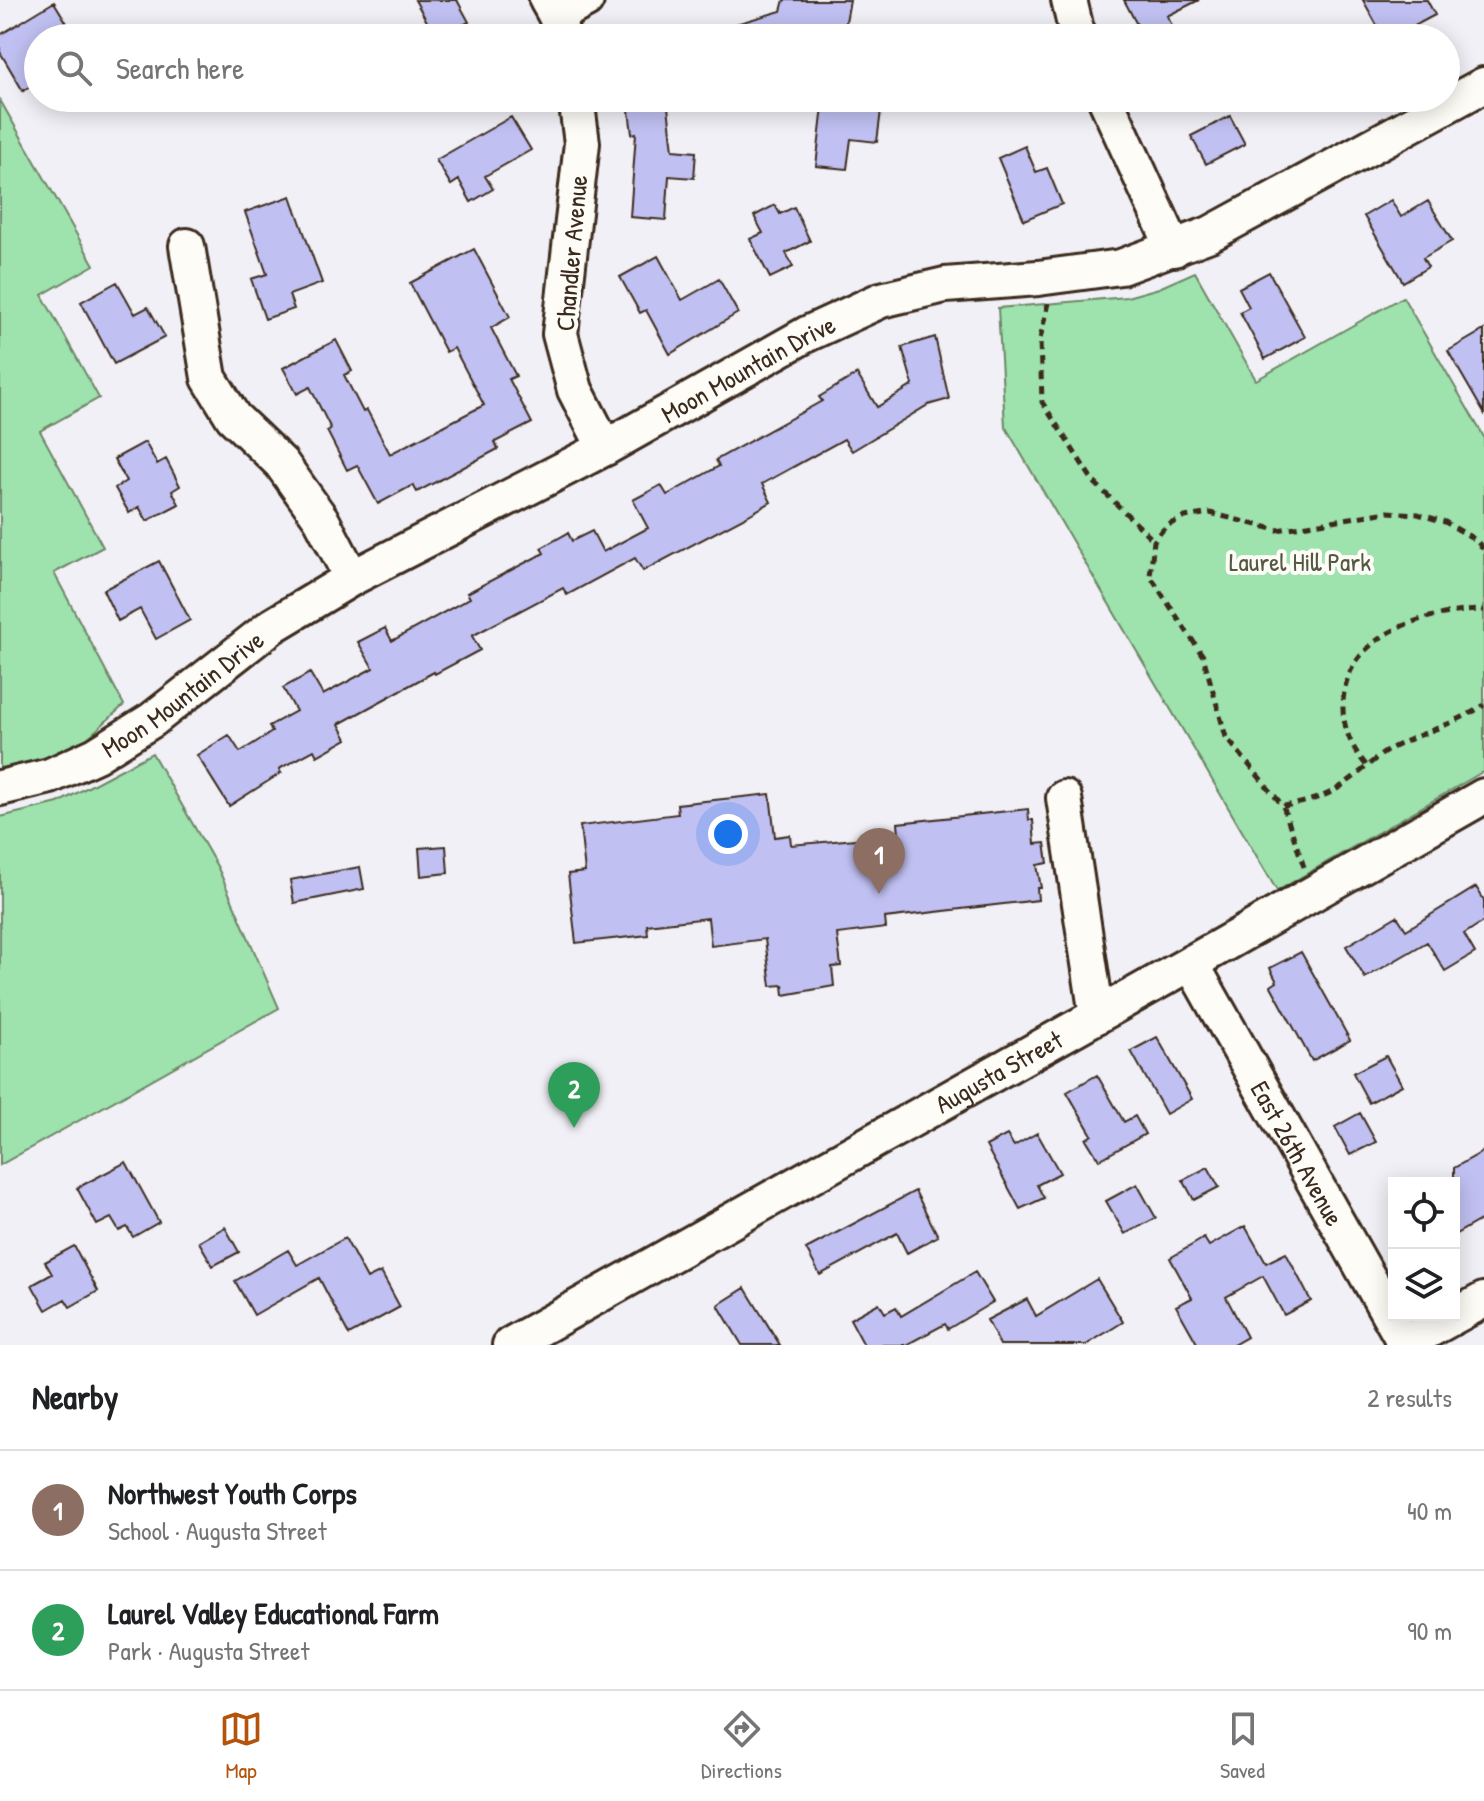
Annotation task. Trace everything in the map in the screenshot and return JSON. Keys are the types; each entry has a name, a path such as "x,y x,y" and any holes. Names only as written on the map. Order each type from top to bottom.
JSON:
{"street":[{"path":"555,18 586,0"},
{"path":"1069,0 1075,24"},
{"name":"Moon Mountain Drive","path":"1460,98 1484,85"},
{"name":"Chandler Avenue","path":"578,112 582,143 560,334 575,390 605,448"},
{"path":"1111,112 1174,249"},
{"name":"Moon Mountain Drive","path":"0,788 50,776 96,755 152,720 272,626 352,578 605,448 807,334 881,300 945,285 1121,267 1174,249 1210,234 1434,112"},
{"path":"187,246 209,378 233,417 281,463 321,519 352,578"},
{"name":"Augusta Street","path":"510,1345 1484,796"},
{"path":"1064,798 1097,1016"},
{"name":"East 26th Avenue","path":"1191,963 1403,1344"},
{"path":"1403,1344 1484,1300"}],"path":[{"path":"1054,276 1040,339 1042,402 1093,481 1154,541"},
{"path":"1318,891 1304,869 1283,806 1226,737 1203,656 1150,576 1154,541 1166,526 1185,517 1210,513 1277,530 1388,512 1418,514 1445,522 1476,540 1484,550"},
{"path":"1366,765 1354,751 1344,724 1343,692 1351,666 1371,644 1395,629 1432,616 1484,610"},
{"path":"1283,806 1299,804 1346,784 1366,765 1390,749 1469,715 1484,705"}],"green space":[{"path":"0,100 94,265 42,295 99,398 40,431 103,547 54,573 124,705 71,753 0,775"},
{"name":"Laurel Hill Park","path":"1195,272 1256,380 1403,297 1484,437 1484,771 1277,891 1005,426 998,308 1127,297 1159,288"},
{"path":"152,753 218,868 279,1008 0,1165 0,817 58,803"}],"building":[{"path":"415,0 457,0 469,22 465,24 428,24"},
{"path":"784,0 850,0 846,24 736,24 781,11"},
{"path":"1124,0 1199,0 1167,16 1171,24 1137,24"},
{"path":"1363,0 1427,0 1435,15 1418,24 1376,24"},
{"path":"54,2 67,24 24,24 23,91 0,52 0,35"},
{"path":"629,112 669,112 673,150 696,152 694,178 669,176 666,220 630,217 636,133 632,134"},
{"path":"822,112 881,112 877,142 851,139 847,169 816,166"},
{"path":"1230,116 1245,144 1206,164 1191,136"},
{"path":"511,117 531,150 485,176 493,189 471,202 459,180 451,185 436,160"},
{"path":"1025,146 1036,172 1047,168 1062,204 1024,220 998,158"},
{"path":"291,196 322,283 289,295 294,309 265,319 251,279 267,274 245,212"},
{"path":"1391,200 1401,217 1428,201 1452,241 1423,258 1428,267 1403,282 1364,216"},
{"path":"775,205 780,214 794,207 810,241 786,253 793,267 770,278 750,239 763,233 754,216"},
{"path":"474,249 510,317 491,328 516,376 509,379 532,423 495,442 498,449 417,492 413,485 378,504 357,465 347,470 310,387 297,394 283,368 336,340 352,371 344,375 390,454 484,405 454,348 446,352 410,283"},
{"path":"658,256 682,300 719,279 738,313 670,354 646,310 640,313 620,277"},
{"path":"1269,272 1305,337 1265,359 1240,312 1249,307 1239,288"},
{"path":"117,282 135,314 148,307 165,337 114,364 81,302"},
{"path":"1484,330 1484,413 1448,351"},
{"path":"935,337 949,399 928,405 852,451 844,439 762,484 771,502 747,516 643,571 635,558 567,595 563,588 472,636 480,650 339,724 347,739 317,756 314,750 279,769 281,773 229,806 197,755 229,735 240,752 272,732 269,726 296,711 283,688 310,673 323,695 373,668 358,642 385,628 392,641 470,598 467,593 544,553 541,548 568,533 572,541 592,531 603,552 648,528 633,500 661,485 667,495 719,466 716,460 822,401 819,397 857,374 877,407 913,385 902,347"},
{"path":"145,442 157,464 166,459 180,486 172,491 179,504 147,521 139,507 129,513 115,488 126,481 114,459"},
{"path":"159,561 190,620 156,639 140,609 118,621 103,590"},
{"path":"770,794 775,837 790,835 791,845 899,835 898,823 1028,809 1029,820 1033,820 1035,844 1045,843 1048,863 1037,865 1041,888 1037,888 1038,900 885,918 886,928 837,934 841,966 832,967 834,986 784,995 783,985 771,986 765,939 711,946 708,918 647,925 648,935 576,943 568,874 585,872 580,826 678,814 677,804"},
{"path":"446,846 448,873 421,876 419,848"},
{"path":"360,867 364,889 294,903 290,880"},
{"path":"1476,887 1484,900 1484,921 1464,934 1475,953 1445,971 1427,942 1365,978 1346,946 1397,916 1406,930"},
{"path":"1301,952 1350,1040 1312,1061 1271,986 1277,982 1270,968"},
{"path":"1157,1037 1192,1099 1166,1114 1131,1051"},
{"path":"1386,1056 1402,1085 1369,1103 1353,1073"},
{"path":"1097,1075 1124,1122 1135,1116 1145,1134 1099,1160 1086,1139 1092,1135 1067,1092"},
{"path":"1360,1113 1376,1142 1350,1155 1335,1127"},
{"path":"1037,1133 1060,1173 1037,1185 1044,1198 1020,1209 986,1146 1007,1135 1014,1146"},
{"path":"1484,1151 1484,1218 1460,1232 1460,1177 1454,1177 1454,1168"},
{"path":"126,1162 159,1222 133,1237 127,1227 119,1231 111,1218 97,1225 77,1188"},
{"path":"1208,1167 1219,1187 1194,1200 1183,1180"},
{"path":"1137,1184 1156,1218 1125,1234 1106,1201"},
{"path":"915,1191 938,1236 907,1253 897,1233 820,1275 806,1249"},
{"path":"1245,1226 1266,1263 1286,1253 1311,1301 1284,1315 1263,1276 1226,1297 1247,1337 1233,1345 1198,1345 1176,1306 1192,1298 1170,1258 1204,1238 1209,1246"},
{"path":"225,1227 239,1252 213,1266 199,1242"},
{"path":"345,1238 367,1279 381,1272 400,1307 349,1335 319,1278 254,1315 235,1281 288,1250 297,1265"},
{"path":"74,1246 98,1291 70,1307 65,1299 46,1310 32,1285 52,1274 45,1262"},
{"path":"975,1272 993,1302 948,1329 945,1324 906,1345 864,1345 850,1319 879,1303 885,1313 896,1307 901,1316"},
{"path":"1097,1279 1123,1322 1086,1345 1000,1345 987,1320 1027,1299 1036,1316"},
{"path":"745,1288 780,1345 742,1345 718,1305"}],"place":[{"name":"Northwest Youth Corps","path":"879,894"},
{"name":"Laurel Valley Educational Farm","path":"574,1128"}]}
